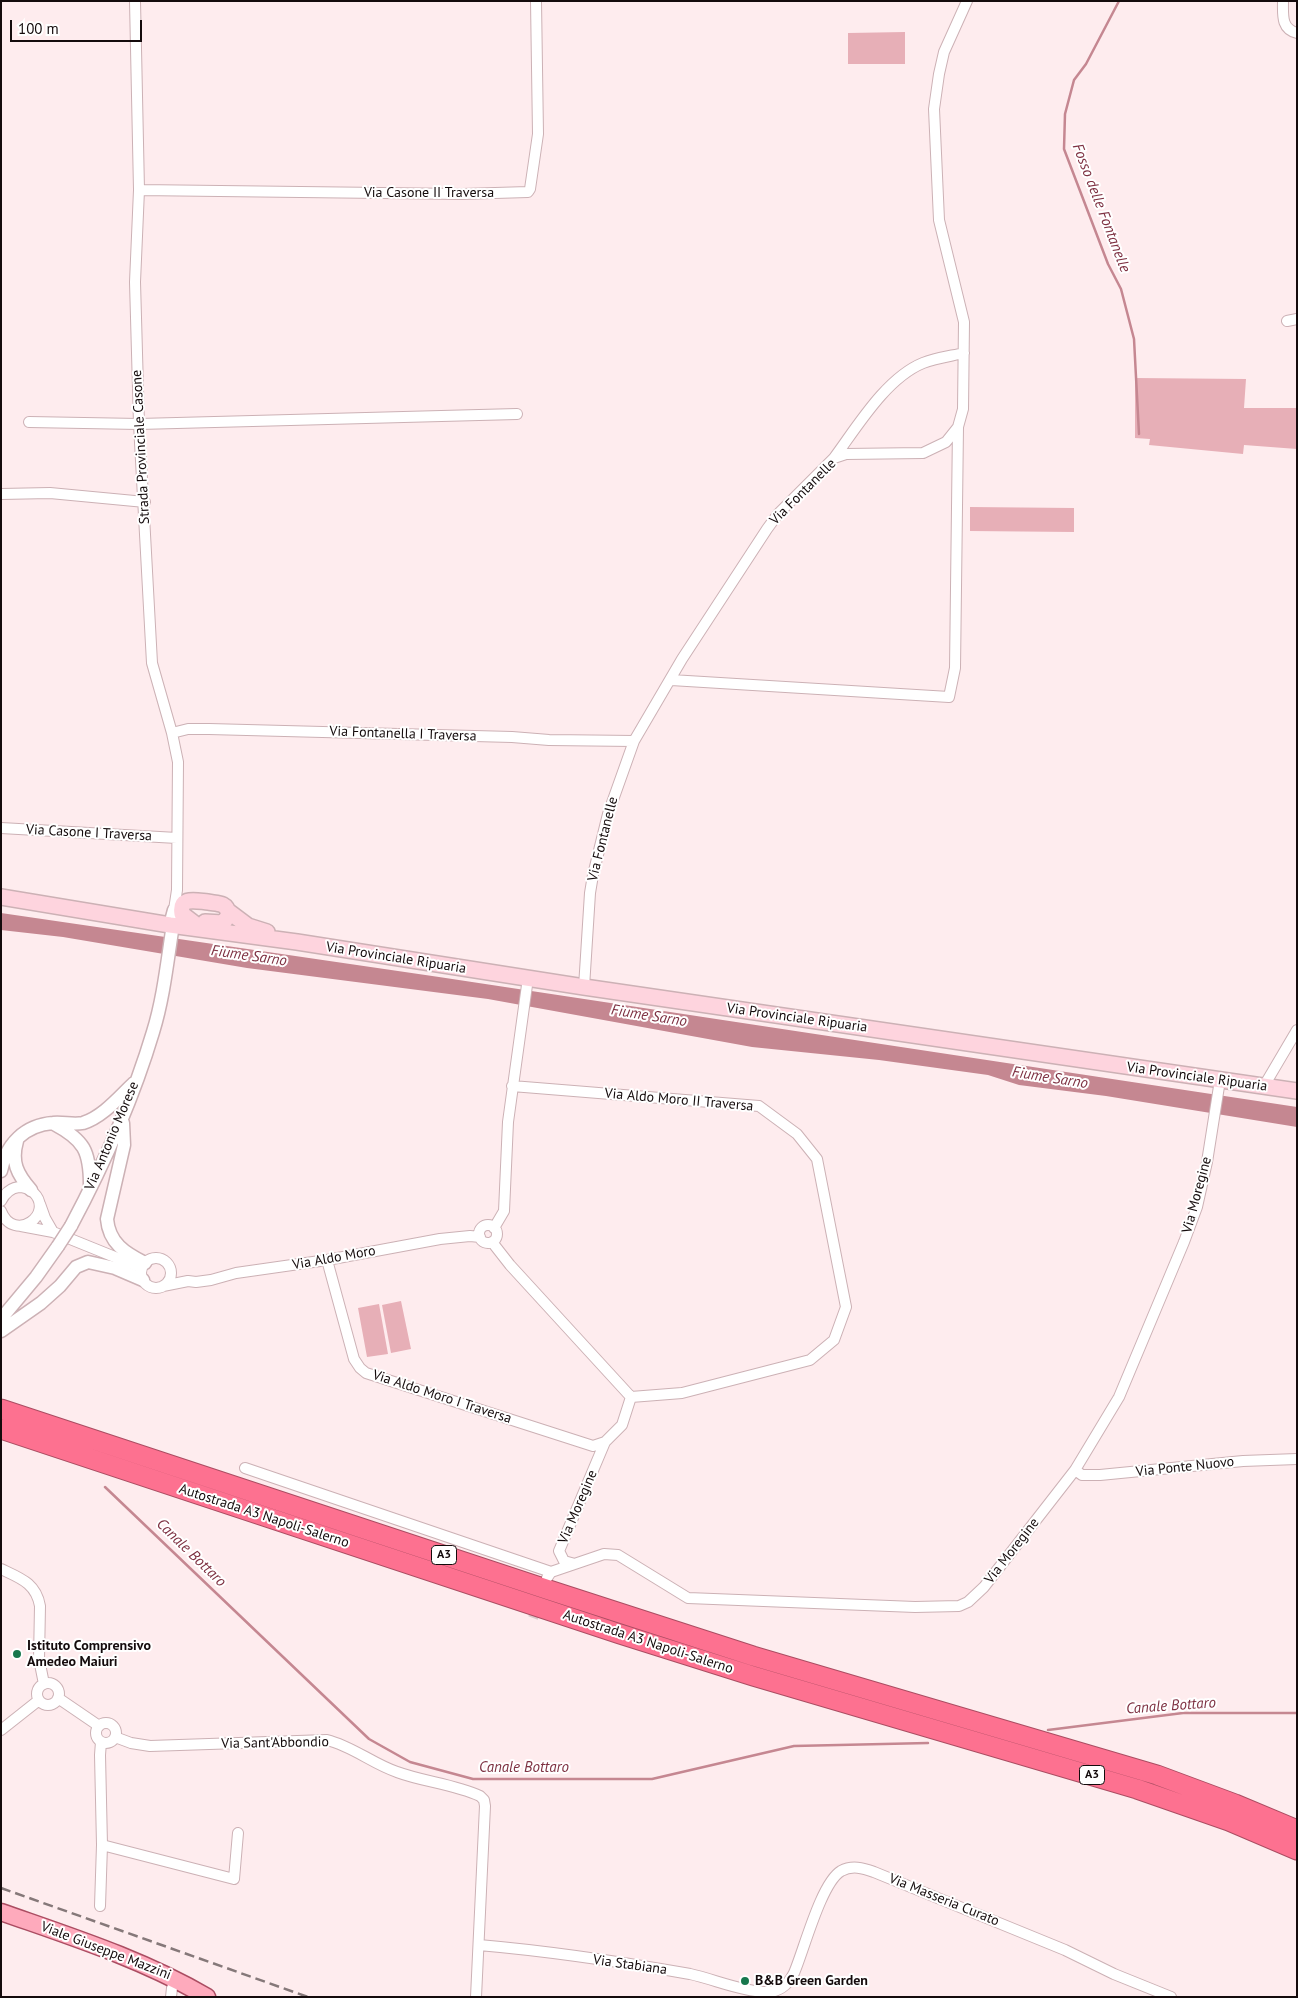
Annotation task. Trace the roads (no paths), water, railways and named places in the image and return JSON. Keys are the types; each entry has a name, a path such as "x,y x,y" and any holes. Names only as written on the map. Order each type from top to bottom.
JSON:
{"highway":[{"name":"Autostrada A3 Napoli-Salerno","path":"1,1409 743,1653 1157,1775 1235,1804 1297,1830"},
{"name":"Autostrada A3 Napoli-Salerno","path":"1,1429 620,1634 753,1676 1155,1795 1229,1821 1297,1850"}],"main road":[{"name":"Via Provinciale Ripuaria","path":"1,896 151,920 222,904 248,926 297,942"},
{"path":"179,914 202,929 219,924 228,918 228,911"},
{"name":"Via Provinciale Ripuaria","path":"179,914 219,924"},
{"name":"Via Provinciale Ripuaria","path":"202,929 297,942 527,981 584,987 1297,1091"},
{"name":"Viale Giuseppe Mazzini","path":"1,1912 134,1959 176,1979 207,1997"}],"street":[{"name":"Strada Provinciale Casone","path":"135,1 139,190 135,282 139,424 152,663 172,733 178,762 179,914"},
{"name":"Via Casone II Traversa","path":"139,190 462,194 528,192 530,190 538,134 536,1"},
{"path":"671,680 949,697 955,668 958,427 963,409 964,322 939,220 934,109 944,52 967,1"},
{"path":"1283,1 1284,24 1290,32 1297,33"},
{"path":"834,458 876,402 904,373 924,362 964,353"},
{"path":"29,422 139,424 517,414"},
{"name":"Via Fontanelle","path":"584,987 590,893 593,875 608,814 634,741 682,659 767,529 778,514 834,458 846,454 923,453 946,442 958,427"},
{"path":"1,494 50,493 144,502"},
{"name":"Via Fontanella I Traversa","path":"172,733 188,729 209,728 549,740 634,741"},
{"name":"Via Casone I Traversa","path":"1,828 177,838"},
{"name":"Via Antonio Morese","path":"1,1319 36,1277 71,1226 123,1119 154,1031 179,914"},
{"path":"494,1228 504,1211 508,1122 527,981"},
{"path":"1264,1086 1297,1030"},
{"name":"Via Moregine","path":"245,1468 549,1575 604,1554 618,1555 688,1598 914,1607 959,1606 968,1602 984,1587 1075,1470 1119,1398 1197,1207 1214,1126 1220,1080"},
{"path":"1,1171 7,1152 18,1138 30,1128 53,1123 76,1124 90,1120 105,1110 136,1081"},
{"name":"Via Aldo Moro II Traversa","path":"512,1086 759,1106 798,1134 816,1159 846,1307 834,1340 810,1360 682,1393 631,1397"},
{"path":"123,1119 124,1145 107,1219 110,1236 143,1270 150,1287 164,1286 171,1274 169,1266"},
{"path":"53,1123 70,1132 85,1148 90,1165 90,1190"},
{"path":"18,1138 14,1154 16,1170 38,1198 47,1223 53,1232"},
{"path":"1,1201 6,1192 16,1187 31,1190"},
{"path":"1,1211 7,1220 19,1226 26,1225 35,1219 40,1204"},
{"path":"1,1224 53,1232 143,1270"},
{"path":"487,1225 494,1228 497,1236 492,1242 483,1242 480,1237 482,1228 487,1225"},
{"name":"Via Aldo Moro","path":"164,1286 188,1281 202,1282 236,1273 327,1260 440,1239 480,1237"},
{"path":"492,1242 510,1265 631,1397 622,1425 605,1442"},
{"path":"143,1270 148,1260 162,1259 188,1281"},
{"name":"Via Aldo Moro I Traversa","path":"327,1260 354,1359 366,1373 593,1446 605,1442"},
{"path":"1,1331 41,1303 60,1286 76,1267 88,1262 115,1268 143,1270"},
{"name":"Via Moregine","path":"575,1564 564,1561 559,1551 605,1442"},
{"name":"Via Ponte Nuovo","path":"1075,1470 1082,1475 1100,1475 1243,1461 1297,1459"},
{"path":"1,1569 26,1582 38,1596 40,1606 39,1664 44,1684 38,1690 39,1700"},
{"name":"Via Sant'Abbondio","path":"44,1684 51,1683 57,1688 58,1698 99,1726 105,1723 111,1725 115,1730 115,1737 131,1743 150,1746 327,1740 340,1743 391,1770 472,1793 484,1800 479,1945"},
{"path":"39,1700 47,1704 54,1703 58,1698"},
{"path":"1,1730 39,1700"},
{"path":"99,1726 96,1735 101,1742 102,1845 100,1906"},
{"path":"101,1742 111,1742 115,1737"},
{"path":"102,1845 234,1879 238,1833"},
{"name":"Via Masseria Curato","path":"778,1990 790,1981 794,1973 828,1883 840,1872 856,1867 874,1872 1086,1958 1114,1974 1171,1997"},
{"path":"476,1997 476,1966 479,1945"},
{"name":"Via Stabiana","path":"479,1945 688,1974 764,1992 778,1990"},
{"path":"171,1997 176,1979"}],"water":[{"name":"Fiume Sarno","path":"1,913 439,977 1297,1107 1297,1127 1106,1096 1019,1085 988,1075 879,1060 752,1047 488,999 247,968 63,937 1,930"}],"waterway":[{"name":"Fosso delle Fontanelle","path":"1119,1 1086,64 1074,80 1065,114 1064,149 1108,264 1121,289 1134,339 1139,434"},
{"name":"Canale Bottaro","path":"105,1487 369,1739 410,1762 473,1779 652,1779 794,1746 928,1743"},
{"name":"Canale Bottaro","path":"1048,1730 1183,1713 1297,1713"}],"tunnel":[{"path":"533,1618 545,1584"}],"railway":[{"path":"1,1888 308,1997"}],"place":[{"name":"Istituto Comprensivo Amedeo Maiuri","path":"17,1654"},
{"name":"B&B Green Garden","path":"745,1981"}]}
